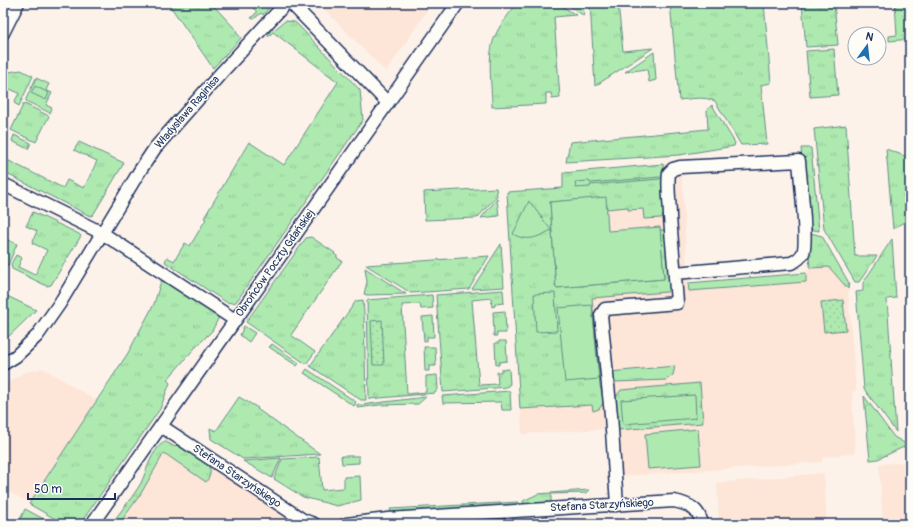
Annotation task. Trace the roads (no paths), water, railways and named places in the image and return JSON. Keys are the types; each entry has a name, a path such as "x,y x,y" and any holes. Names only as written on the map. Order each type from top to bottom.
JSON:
{"street":[{"path":"4,29 18,3"},
{"name":"Władysława Raginisa","path":"3,364 16,356 36,336 60,304 155,148 222,72 286,3"},
{"path":"291,3 387,102"},
{"name":"Obrońców Poczty Gdańskiej","path":"92,524 458,3"},
{"path":"617,505 611,414 601,315 604,309 677,303 668,181 669,173 680,167 799,160 804,241 803,253 798,261 791,263 675,272"},
{"path":"3,184 102,233 235,320"},
{"name":"Stefana Starzyńskiego","path":"161,426 292,513 303,520 314,524"},
{"name":"Stefana Starzyńskiego","path":"346,524 388,519 674,501 691,506 698,512 702,524"}]}
